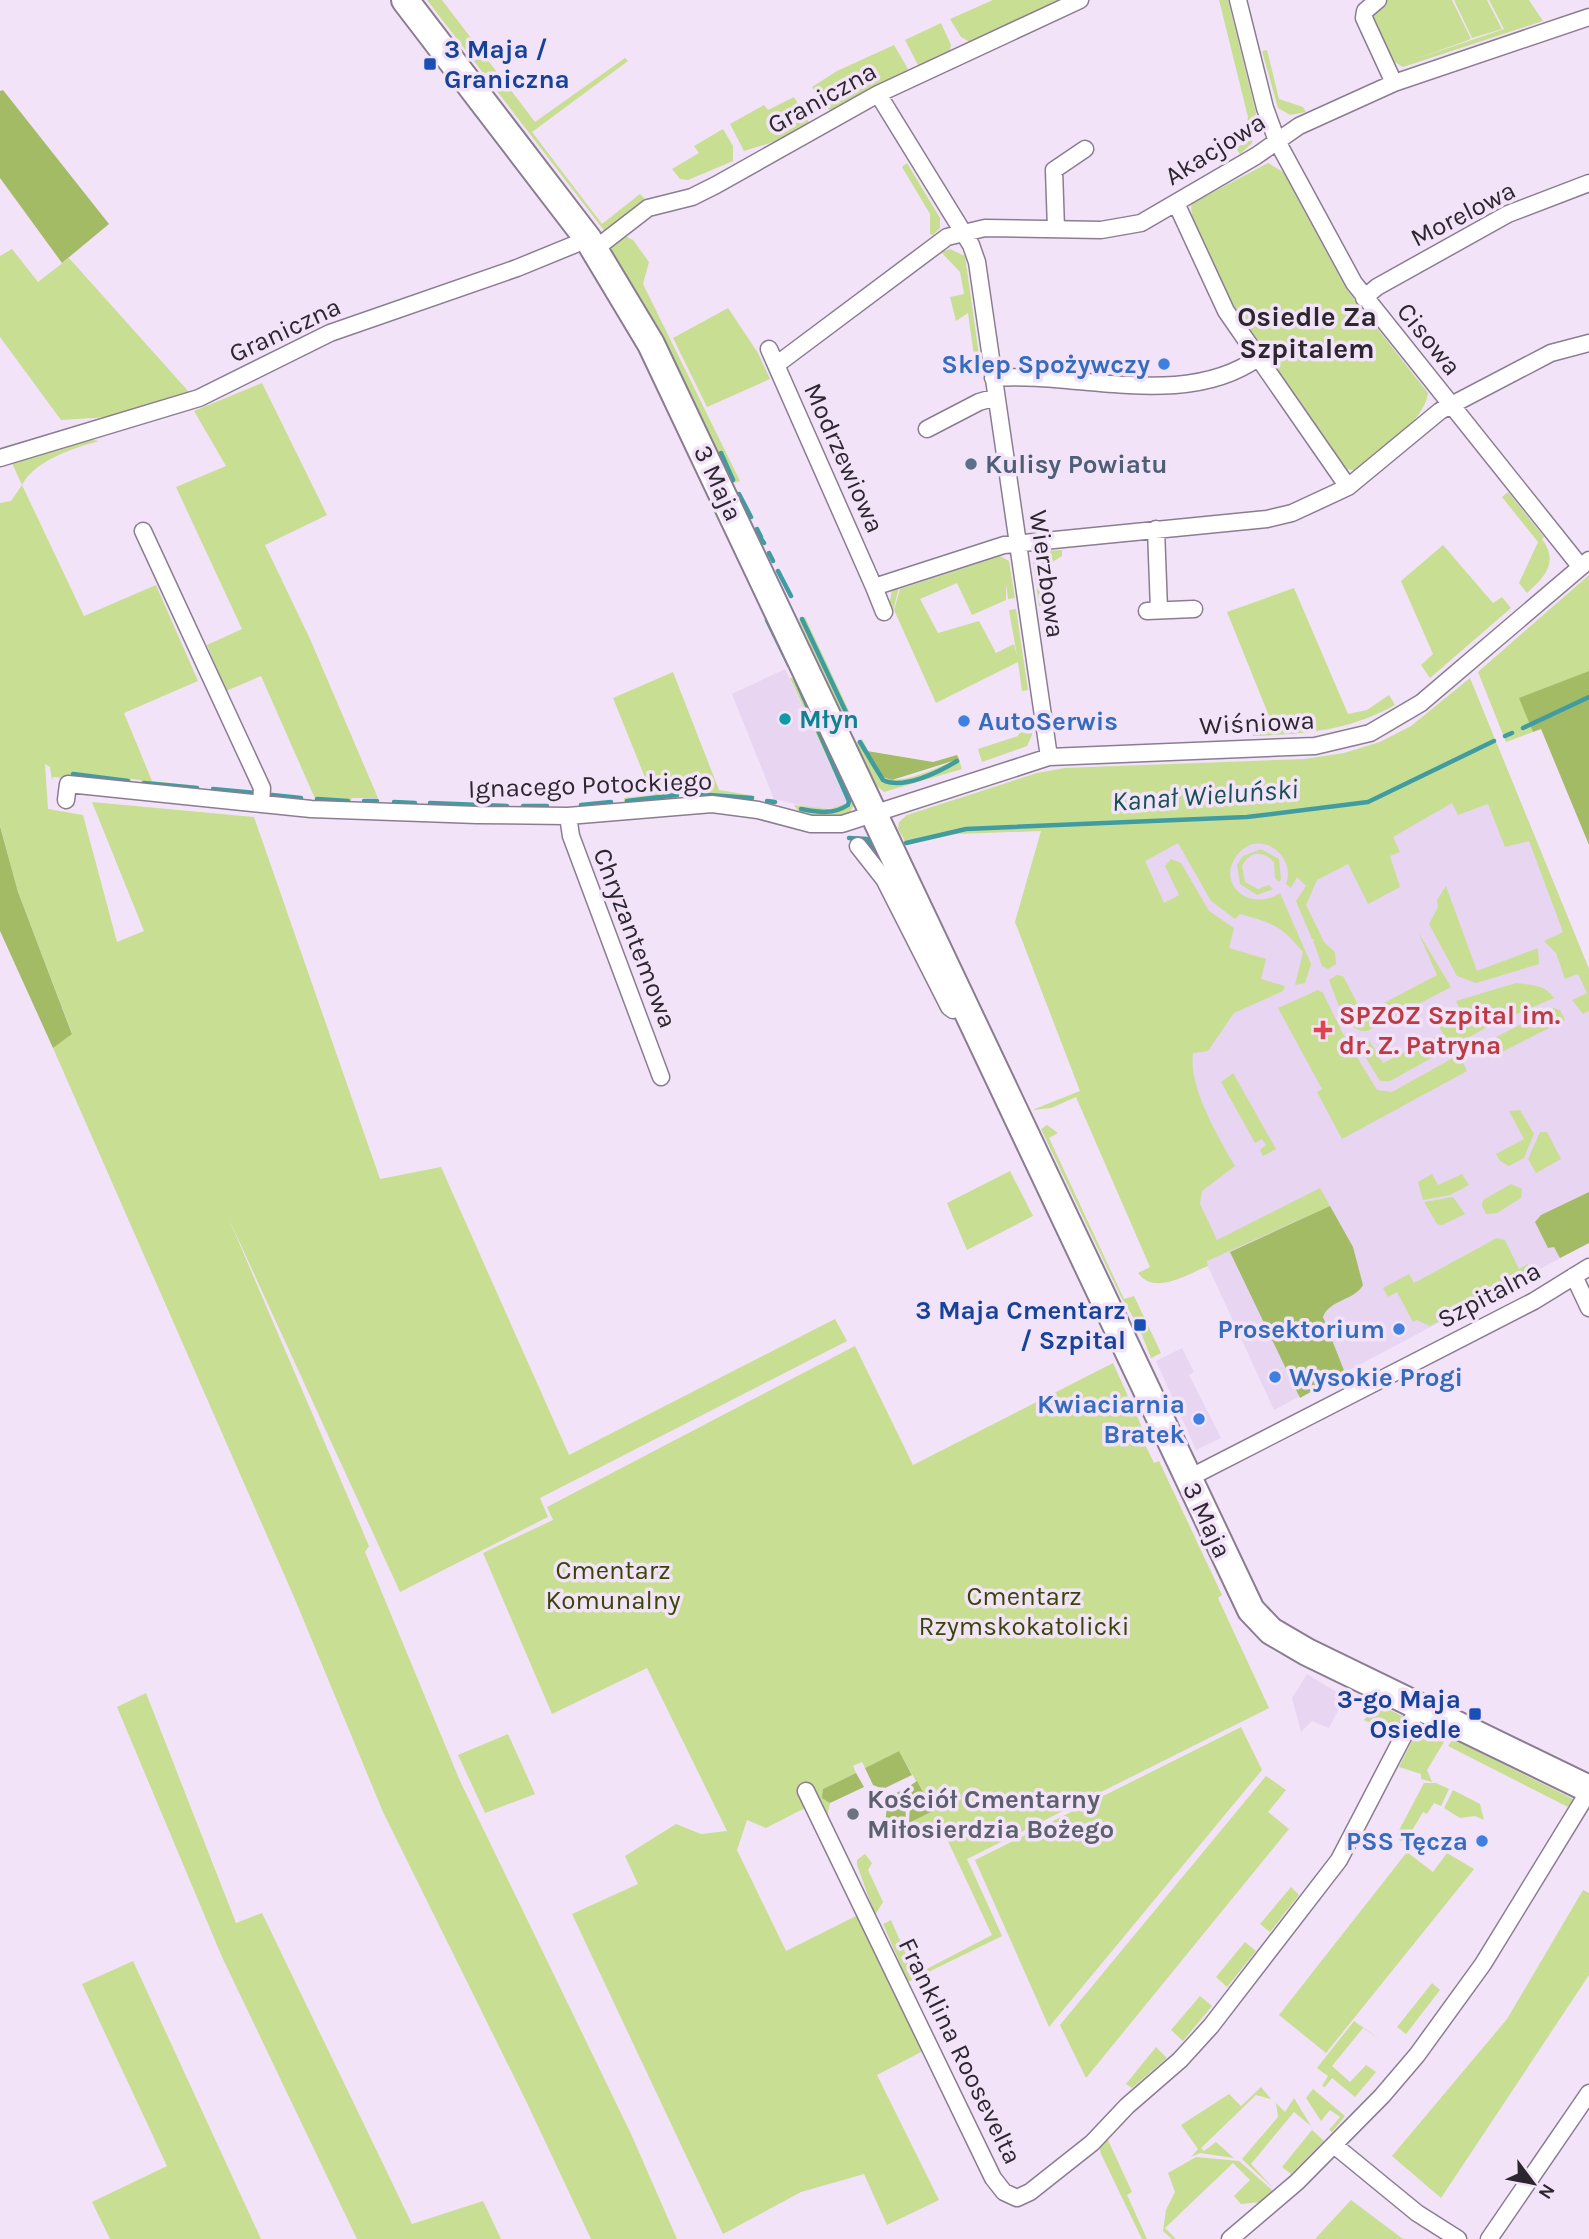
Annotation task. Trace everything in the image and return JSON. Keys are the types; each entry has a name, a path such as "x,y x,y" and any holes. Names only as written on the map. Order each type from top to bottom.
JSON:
{"main road":[{"name":"3 Maja","path":"405,0 591,244 651,344 1243,1598 1262,1623 1307,1652 1589,1790"}],"street":[{"name":"Graniczna","path":"0,457 199,398 330,332 591,244 643,211 692,197 878,94 1080,0"},
{"name":"Cisowa","path":"1238,0 1265,108 1277,141 1364,298 1585,563"},
{"path":"1378,0 1365,11 1364,19 1394,83"},
{"name":"Akacjowa","path":"776,365 941,240 985,228 1122,228 1141,223 1299,126 1394,83 1589,17"},
{"name":"Wierzbowa","path":"878,94 963,232 977,262 1049,757"},
{"path":"1056,229 1054,170 1086,149"},
{"name":"Morelowa","path":"1364,298 1377,287 1507,214 1589,183"},
{"path":"1175,203 1220,300 1348,487"},
{"path":"874,587 994,548 1280,517 1348,487 1432,416 1451,405 1551,353 1589,343"},
{"name":"Modrzewiowa","path":"769,349 884,612"},
{"path":"993,378 1159,385 1203,379 1244,366 1259,357"},
{"path":"927,429 979,402 996,397"},
{"path":"1156,529 1153,611 1194,609"},
{"path":"143,531 262,788 261,804"},
{"name":"Wiśniowa","path":"875,814 1049,757 1315,746 1370,733 1421,703 1585,563"},
{"name":"Ignacego Potockiego","path":"66,800 68,784 355,811 568,816 712,804 831,825 875,814"},
{"name":"Chryzantemowa","path":"568,816 571,836 661,1077"},
{"path":"858,846 884,879 948,1007 953,1010 965,1006"},
{"name":"Szpitalna","path":"1187,1479 1534,1301 1589,1268"},
{"path":"1574,1276 1589,1308"},
{"name":"Franklina Roosevelta","path":"806,1791 993,2178 1004,2192 1017,2198 1030,2192 1100,2136 1127,2106 1185,2055 1210,2026 1339,1860 1419,1706"},
{"path":"1230,2239 1270,2208 1382,2096 1460,1998 1589,1790"},
{"path":"1489,2239 1589,2093"},
{"path":"1334,2145 1417,2213 1458,2239"}],"shaded area":[{"path":"785,669 848,803 838,808 816,809 774,799 732,694"},
{"name":"SPZOZ Szpital im. dr. Z. Patryna","path":"1497,745 1589,969 1589,1243 1274,1410 1206,1262 1015,922 1042,831"},
{"path":"1182,1348 1194,1372 1189,1375 1221,1438 1196,1450 1156,1361"},
{"path":"1307,1674 1345,1697 1329,1728 1312,1721 1301,1732 1292,1698"}],"green space":[{"path":"427,0 442,0 535,122 625,58 628,61 532,132 602,224 640,194 647,201 606,233"},
{"path":"993,0 1071,0 973,44 961,37 950,19"},
{"path":"1219,0 1228,0 1256,113 1252,143 1240,154 1236,148 1244,143 1248,117"},
{"path":"1388,0 1452,0 1471,39 1413,60 1504,29 1489,0 1529,0 1543,21 1403,67 1390,62 1369,16"},
{"path":"1454,0 1487,0 1502,29 1472,38"},
{"path":"941,23 951,45 949,55 919,67 905,40"},
{"path":"894,45 908,69 907,74 835,112 826,108 812,87 837,71"},
{"path":"1267,50 1279,99 1303,107 1306,112 1290,115 1278,108 1262,51"},
{"path":"3,90 109,224 62,263 0,178 0,91"},
{"path":"794,97 810,124 799,134 744,151 730,124 764,105 768,110"},
{"path":"723,129 733,146 733,161 688,180 680,179 672,169 699,153 694,146"},
{"path":"907,163 940,218 940,228 933,235 930,234 930,214 902,167"},
{"path":"1268,163 1283,172 1347,290 1428,393 1419,414 1358,471 1346,469 1254,338 1222,283 1191,211 1191,204"},
{"path":"623,235 633,240 649,262 643,284 740,481 733,483 666,345 612,252 612,246"},
{"path":"12,249 38,282 69,258 189,392 109,417 61,420 0,337 0,256"},
{"path":"950,249 965,256 979,355 974,356 968,313 956,321 950,297 964,294 960,272 941,252"},
{"path":"728,308 758,353 770,379 707,407 673,338"},
{"path":"262,383 327,515 265,545 310,639 378,798 352,798 349,804 317,803 261,676 226,691 207,645 242,629 176,487 226,466 194,411"},
{"path":"74,437 99,441 45,462 35,469 22,485 11,461"},
{"path":"22,485 84,616 156,585 198,681 124,713 152,781 199,786 199,790 141,784 141,780 131,779 130,783 53,777 52,780 50,767 45,764 48,809 83,815 117,942 144,931 92,802 254,817 380,1179 441,1167 569,1455 835,1319 847,1341 540,1498 548,1517 400,1592 228,1217 369,1546 365,1552 460,1781 631,2134 677,2239 591,2239 383,1812 294,1597 53,1048 72,1033 18,892 0,825 0,503 11,501"},
{"path":"1508,492 1544,537 1542,539 1549,555 1548,569 1527,593 1519,583 1538,542 1502,497"},
{"path":"1443,545 1493,603 1502,597 1511,608 1430,678 1421,665 1433,654 1401,581"},
{"path":"1062,550 1062,556 1037,572 1042,605 1039,606 1033,561 1044,551"},
{"path":"989,556 1000,556 1009,561 1015,598 1008,599 1006,583 1006,600 972,615 957,583 920,599 938,633 979,621 996,653 1014,644 1017,656 1009,610 1016,609 1028,690 1022,691 1018,662 936,703 894,610 900,589 991,559 899,587 893,611 889,608 892,589"},
{"path":"1589,575 1589,671 1520,698 1533,732 1506,742 1478,672"},
{"path":"1294,588 1348,714 1367,710 1389,695 1395,705 1360,721 1326,730 1253,736 1252,722 1271,721 1227,612"},
{"path":"805,617 856,726 849,728 799,621"},
{"path":"1589,671 1589,845 1541,729 1533,732 1519,698"},
{"path":"673,672 719,790 755,796 752,802 693,798 690,791 679,792 678,799 624,803 624,798 652,795 613,698"},
{"path":"798,677 856,801 849,814 819,818 804,814 794,805 829,809 848,803 790,678"},
{"path":"1470,678 1589,969 1589,1011 1583,1014 1572,1000 1587,993 1578,974 1565,979 1556,953 1544,941 1563,932 1529,841 1505,847 1488,804 1458,815 1452,803 1393,837 1400,852 1390,856 1400,887 1368,904 1348,864 1317,880 1306,905 1324,942 1335,952 1336,964 1328,969 1322,966 1313,940 1315,939 1312,939 1296,901 1306,886 1297,877 1291,888 1286,884 1286,863 1274,848 1256,844 1238,854 1230,875 1233,884 1247,897 1257,899 1280,893 1311,964 1305,983 1295,985 1303,952 1275,926 1240,914 1235,919 1211,901 1178,843 1145,861 1164,903 1179,895 1165,866 1171,859 1181,863 1209,911 1234,928 1229,948 1266,959 1261,979 1285,986 1283,991 1234,1013 1208,1051 1193,1053 1195,1081 1200,1096 1235,1166 1202,1191 1200,1204 1217,1240 1320,1188 1330,1206 1207,1261 1208,1266 1181,1278 1162,1283 1145,1280 1138,1273 1150,1267 1076,1097 1051,1108 1032,1110 1080,1091 1015,922 1041,831 957,834 907,845 898,829 899,822 907,815 1037,773 1065,768 1304,759 1344,753 1380,742 1411,726"},
{"path":"1032,716 1032,735 1027,746 982,762 978,749 1018,736 1025,717"},
{"path":"862,739 882,777 910,778 959,759 962,769 884,792 876,785 856,743"},
{"path":"867,751 933,762 957,755 959,759 892,780 882,777"},
{"path":"0,826 18,892 72,1034 53,1048 0,931"},
{"path":"1261,849 1279,859 1281,879 1279,882 1275,878 1274,862 1270,858 1261,854 1249,857 1242,866 1245,882 1258,889 1269,885 1273,889 1257,895 1240,884 1237,865 1243,856"},
{"path":"1446,886 1477,971 1538,948 1539,964 1476,983 1457,976 1429,924 1438,907 1437,900"},
{"path":"1418,932 1451,987 1367,1031 1359,1030 1342,1013 1329,980 1337,975 1343,976 1363,1014 1437,975"},
{"path":"1516,983 1542,988 1554,998 1489,1026 1390,1081 1380,1081 1361,1050 1369,1040 1383,1063 1443,1033 1437,1024 1461,1011 1456,1001"},
{"path":"1318,990 1323,993 1342,1032 1377,1090 1392,1092 1453,1058 1457,1064 1463,1063 1467,1071 1342,1139 1317,1092 1322,1089 1278,1008"},
{"path":"1553,1008 1560,1010 1565,1020 1498,1054 1494,1047 1499,1043 1496,1037"},
{"path":"1233,1073 1276,1149 1263,1156 1260,1150 1266,1145 1262,1139 1255,1143 1221,1082"},
{"path":"1520,1110 1534,1134 1524,1158 1509,1166 1500,1161 1496,1154 1524,1139 1509,1111"},
{"path":"1047,1125 1058,1133 1049,1138 1124,1299 1134,1296 1161,1353 1151,1358 1140,1330 1144,1328 1141,1321 1136,1322 1120,1295 1041,1129"},
{"path":"1540,1132 1547,1132 1561,1159 1536,1173 1528,1159"},
{"path":"1010,1171 1033,1216 967,1250 947,1203"},
{"path":"1432,1174 1438,1185 1462,1174 1469,1185 1450,1195 1423,1200 1418,1182"},
{"path":"1511,1184 1522,1189 1521,1198 1497,1213 1486,1214 1482,1206 1483,1200"},
{"path":"1589,1192 1589,1243 1560,1258 1554,1247 1548,1248 1535,1222 1541,1215"},
{"path":"1453,1197 1465,1214 1442,1225 1437,1224 1424,1202"},
{"path":"1330,1206 1353,1247 1363,1285 1354,1294 1326,1311 1323,1317 1345,1373 1300,1398 1230,1252"},
{"path":"1497,1238 1505,1240 1519,1269 1528,1264 1533,1272 1430,1326 1417,1320 1413,1322 1397,1292 1388,1297 1383,1288 1409,1274 1414,1283"},
{"path":"855,1346 913,1465 1113,1363 1145,1434 1141,1436 1154,1463 1159,1461 1222,1595 1218,1598 1269,1708 967,1859 1002,1936 908,1982 883,1924 891,1920 915,1975 992,1935 939,1822 916,1834 909,1823 933,1811 899,1751 865,1768 862,1762 853,1766 856,1773 823,1789 830,1803 827,1818 838,1842 807,1807 766,1828 747,1820 737,1850 786,1951 858,1915 923,2051 877,2075 939,2200 887,2225 864,2174 801,2192 723,2234 572,1914 638,1884 625,1856 676,1824 701,1834 727,1831 647,1668 552,1714 483,1553 553,1520 547,1507"},
{"path":"146,1693 236,1923 262,1913 412,2224 483,2201 501,2239 357,2239 222,1957 117,1707"},
{"path":"1378,1704 1404,1717 1394,1736 1364,1720"},
{"path":"1424,1725 1447,1737 1427,1770 1432,1782 1421,1779 1421,1774 1399,1767 1418,1729"},
{"path":"1241,1727 1262,1770 1049,2027 975,1860"},
{"path":"508,1734 535,1794 485,1813 458,1755"},
{"path":"1453,1739 1573,1799 1568,1807 1448,1746"},
{"path":"899,1751 912,1775 883,1789 873,1785 865,1768"},
{"path":"856,1773 864,1787 830,1803 822,1798 823,1789"},
{"path":"1266,1776 1286,1790 1268,1812 1289,1829 1086,2078 1060,2025"},
{"path":"917,1781 933,1811 909,1823 911,1785"},
{"path":"1424,1783 1436,1783 1449,1789 1441,1806 1434,1803 1427,1814 1423,1812 1407,1839 1400,1841 1397,1834"},
{"path":"905,1788 906,1825 882,1837 873,1831 885,1824 888,1798"},
{"path":"1453,1790 1480,1804 1484,1820 1475,1816 1460,1818 1444,1808"},
{"path":"1407,1852 1433,1872 1447,1853 1474,1869 1326,2053 1279,2015"},
{"path":"865,1854 872,1863 868,1870 883,1902 875,1915 857,1865 857,1860"},
{"path":"1291,1887 1299,1895 1270,1932 1260,1924"},
{"path":"1583,1890 1589,1893 1589,1975 1441,2198 1392,2156 1507,2019"},
{"path":"1245,1942 1256,1951 1227,1987 1216,1977"},
{"path":"133,1961 261,2239 110,2239 92,2202 167,2166 82,1984"},
{"path":"1432,1983 1440,1990 1406,2034 1397,2027"},
{"path":"1200,1996 1212,2006 1183,2041 1171,2030"},
{"path":"1354,2021 1381,2040 1363,2028 1332,2066 1350,2082 1366,2065 1376,2072 1355,2097 1332,2078 1325,2087 1322,2086 1328,2076 1317,2068"},
{"path":"1156,2047 1167,2058 1132,2088 1126,2084"},
{"path":"1261,2087 1271,2099 1256,2095 1201,2148 1204,2151 1216,2142 1234,2158 1200,2153 1191,2157 1198,2149 1181,2125 1229,2094 1241,2106"},
{"path":"1313,2089 1345,2116 1332,2132 1329,2130 1340,2117 1330,2110 1321,2121 1306,2098"},
{"path":"1294,2098 1311,2126 1294,2112 1251,2164 1274,2189 1242,2159 1278,2117 1276,2103 1285,2112"},
{"path":"1312,2130 1324,2141 1291,2174 1282,2167"},
{"path":"1107,2138 1132,2192 1127,2195 1147,2239 1142,2239 1101,2154 1099,2145"},
{"path":"1196,2157 1239,2161 1273,2191 1261,2202 1241,2204 1234,2196 1250,2180 1233,2163 1165,2228 1176,2239 1172,2239 1163,2231 1166,2210 1175,2192 1168,2173"},
{"path":"1351,2200 1403,2239 1315,2239"}],"waterway":[{"path":"721,453 733,480"},
{"path":"739,494 751,517"},
{"path":"757,529 761,537"},
{"path":"769,553 773,561"},
{"path":"778,571 791,596"},
{"path":"802,619 853,727"},
{"path":"767,620 789,665"},
{"path":"796,680 849,801 848,805 831,811 801,809"},
{"name":"Kanał Wieluński","path":"1523,728 1589,697"},
{"name":"Kanał Wieluński","path":"1505,736 1512,733"},
{"name":"Kanał Wieluński","path":"906,843 966,829 1247,817 1368,802 1494,741"},
{"path":"860,742 872,762"},
{"path":"872,762 883,780 900,783 931,774 957,761"},
{"path":"73,774 128,781"},
{"path":"144,783 197,788"},
{"path":"213,789 256,793"},
{"path":"694,794 752,798"},
{"path":"272,795 301,798"},
{"path":"627,801 677,795"},
{"path":"317,799 348,801"},
{"path":"364,801 377,801"},
{"path":"767,801 775,802"},
{"path":"394,802 415,803"},
{"path":"581,805 611,802"},
{"path":"430,803 507,806"},
{"path":"523,806 547,806"},
{"path":"849,838 867,839 876,853"}],"place":[{"name":"3 Maja / Graniczna","path":"430,64"},
{"name":"Sklep Spożywczy","path":"1164,364"},
{"name":"Kulisy Powiatu","path":"971,464"},
{"name":"Młyn","path":"785,719"},
{"name":"AutoSerwis","path":"964,721"},
{"name":"SPZOZ Szpital im. dr. Z. Patryna","path":"1323,1030"},
{"name":"3 Maja Cmentarz / Szpital","path":"1140,1325"},
{"name":"Prosektorium","path":"1399,1329"},
{"name":"Wysokie Progi","path":"1275,1377"},
{"name":"Kwiaciarnia Bratek","path":"1199,1419"},
{"name":"3-go Maja Osiedle","path":"1475,1714"},
{"name":"Kościół Cmentarny Miłosierdzia Bożego","path":"853,1814"},
{"name":"PSS Tęcza","path":"1482,1841"}],"district":[{"name":"Osiedle Za Szpitalem","path":"1307,332"}],"park label":[{"name":"Cmentarz Komunalny","path":"613,1585"},
{"name":"Cmentarz Rzymskokatolicki","path":"1024,1611"}]}
